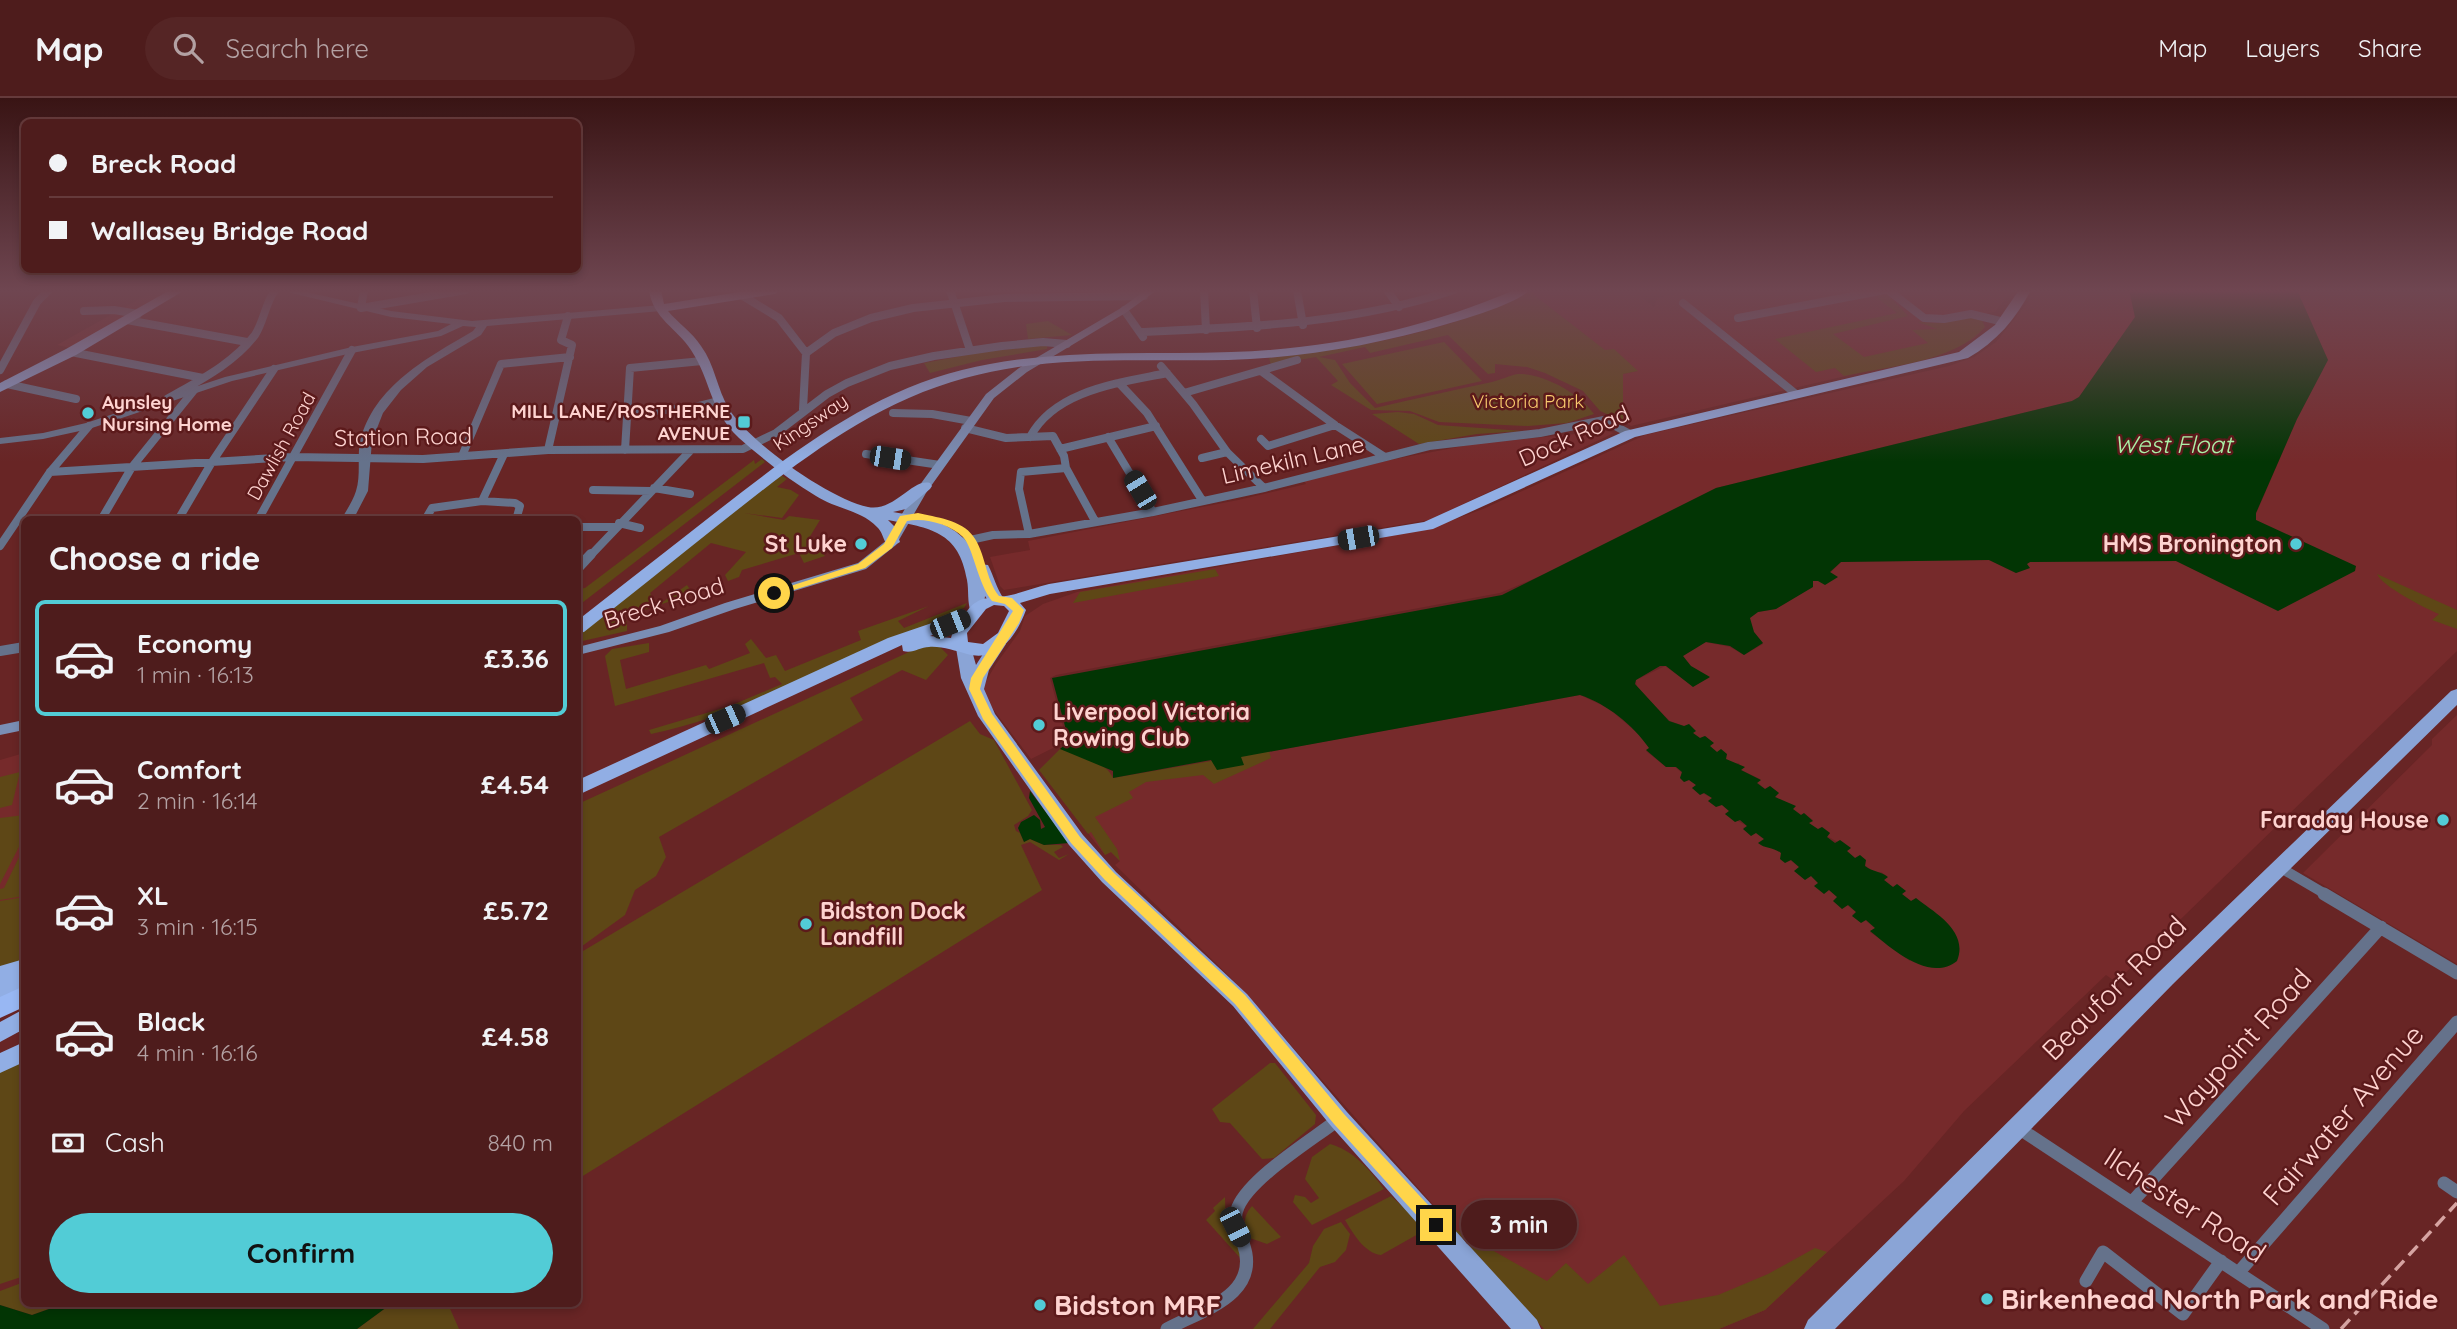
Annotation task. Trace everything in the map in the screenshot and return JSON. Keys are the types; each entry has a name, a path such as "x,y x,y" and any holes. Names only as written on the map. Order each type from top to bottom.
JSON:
{"highway":[{"name":"Kingsway","path":"581,615 813,436 876,399 929,378 977,365 1048,354 1270,347"},
{"name":"Kingsway","path":"581,626 816,443 865,412 912,391 992,368 1061,358 1257,355 1317,347"},
{"name":"Dock Road","path":"581,787 894,642 974,612 985,601 1007,605 1037,602 1075,585 1428,526 1630,434 1963,355 1975,347"},
{"path":"581,799 913,645 929,641 981,651 998,644 1007,605"},
{"path":"962,647 959,632 974,612"},
{"path":"0,975 21,969"},
{"path":"0,992 21,982"},
{"path":"0,1010 21,998"},
{"path":"0,1010 21,1008"},
{"path":"0,1033 21,1020"},
{"path":"0,1063 21,1053"}],"main road":[{"path":"3,386 79,347"},
{"path":"697,347 726,415 762,449 832,499 867,512 936,526 966,541 988,589 1007,605"},
{"name":"Breck Road","path":"581,650 664,629 845,572 877,556 892,542 925,486 990,396 1023,370 1061,347"},
{"path":"867,512 901,506 925,486"},
{"path":"867,512 886,526 892,542"},
{"path":"966,541 978,597 974,612"},
{"path":"975,689 981,670 998,644"},
{"path":"962,647 970,678 987,716 1076,840 1109,877 1240,1000 1339,1119 1528,1329"},
{"name":"Beaufort Road","path":"1817,1329 2279,867 2457,695"},
{"path":"0,730 21,726"}],"street":[{"path":"0,370 12,347"},
{"path":"167,399 234,356 242,347"},
{"path":"0,441 43,436 89,426 195,389 365,347"},
{"path":"349,516 362,491 371,426 397,388 424,365 453,347"},
{"path":"548,450 572,347"},
{"path":"802,347 806,353 803,409"},
{"path":"806,353 813,347"},
{"path":"762,449 803,409 858,377 888,366 991,347"},
{"path":"1738,347 1796,394"},
{"name":"Dawlish Road","path":"260,516 352,350"},
{"path":"71,352 203,377"},
{"path":"462,456 500,364 570,357"},
{"path":"1184,393 1297,360"},
{"path":"625,450 630,368 702,361"},
{"path":"180,516 212,462 274,369"},
{"path":"1030,437 1039,421 1067,401 1164,370 1227,452 1264,488"},
{"path":"1261,371 1335,425 1385,457"},
{"path":"1119,383 1156,426 1202,500"},
{"path":"3,386 76,399"},
{"path":"806,388 834,390"},
{"path":"104,516 132,467 195,389"},
{"path":"627,413 691,408 719,401"},
{"path":"893,413 932,414 1006,438 1053,436 1066,468 1095,521"},
{"name":"Limekiln Lane","path":"966,541 1029,534 1153,512 1264,488 1429,446 1540,433 1604,420 1630,434"},
{"path":"1261,439 1268,446 1335,425"},
{"path":"0,546 50,472 89,426"},
{"path":"1060,449 1156,426"},
{"path":"1108,438 1153,512"},
{"name":"Station Road","path":"50,472 292,457 365,456 423,459 548,450 762,449"},
{"path":"581,565 691,450"},
{"path":"1202,458 1227,452"},
{"path":"482,501 504,454"},
{"path":"866,454 940,466"},
{"path":"1029,534 1019,489 1021,472 1066,468"},
{"path":"593,490 652,489 690,494"},
{"path":"427,516 434,505 482,501 515,503 520,506 518,516"},
{"path":"581,527 617,525 640,528"},
{"path":"581,568 591,567"},
{"path":"0,651 21,648"},
{"path":"2279,867 2457,973"},
{"name":"Waypoint Road","path":"2132,1202 2381,927"},
{"name":"Fairwater Avenue","path":"2239,1272 2457,1022"},
{"path":"1167,1329 1223,1303 1236,1289 1248,1270 1249,1255 1235,1227 1235,1213 1239,1203 1274,1170 1339,1119"},
{"name":"Ilchester Road","path":"2017,1127 2323,1329"},
{"path":"2444,1183 2457,1192"},
{"path":"2086,1281 2103,1252 2183,1314 2221,1261"}],"shaded area":[{"path":"1600,347 1956,347 1945,353 1631,426 1623,421 1623,374 1637,371"},
{"path":"1988,347 2114,347 2079,397 2072,401 1716,488 1564,566 1500,593 1056,675 1050,678 1067,741 1031,759 980,692 1020,631 1025,616 1043,604 1077,592 1425,530 1483,509 1645,435 1949,366 1974,357"},
{"path":"2322,347 2455,347 2457,651 2116,982 2106,975 1964,1111 1904,1181 1765,1310 1719,1329 1544,1329 1230,977 1115,865 1120,861 1111,852 1105,855 1063,801 1240,757 1580,695 1608,708 1642,737 1650,748 1646,751 1666,767 1675,767 1682,773 1680,778 1684,782 1689,780 1696,785 1692,788 1712,798 1708,801 1722,805 1729,811 1725,814 1747,826 1743,828 1756,833 1799,867 1795,871 1804,879 1811,876 1819,883 1815,886 1829,890 1838,897 1842,909 1847,905 1856,912 1852,915 1875,928 1870,932 1910,961 1911,901 1902,894 1906,891 1893,887 1884,880 1887,876 1874,872 1846,851 1850,849 1827,836 1830,833 1822,827 1818,830 1809,823 1813,820 1805,814 1801,815 1775,796 1779,793 1770,786 1765,789 1757,782 1760,779 1741,770 1739,763 1733,764 1709,746 1713,743 1705,736 1700,738 1684,726 1670,721 1637,689 1636,680 1665,666 1693,686 1709,678 1690,666 1683,656 1705,642 1730,647 1744,655 1763,644 1754,632 1749,618 1758,612 1776,609 1812,587 1812,581 1837,577 1830,573 1841,562 1989,560 2016,573 2029,568 2026,564 2030,562 2176,561 2278,611 2269,527 2256,520 2256,514 2297,419 2328,360"},
{"path":"1606,431 1614,433 1429,520 1004,590 1000,586 990,557 1030,550 1028,541 1238,500 1390,460 1474,444"},
{"path":"2457,715 2457,964 2303,873 2432,745 2432,739"},
{"path":"21,754 21,898 0,902 0,760"}],"green space":[{"path":"1047,347 930,373 924,363 983,352"},
{"name":"Victoria Park","path":"1363,347 1319,357 1335,360 1350,383 1375,408 1518,374 1539,377 1560,386 1580,399 1594,414 1567,423 1528,426 1439,422 1410,411 1371,410 1331,385 1338,381 1316,357 1271,365 1269,358"},
{"path":"1365,347 1394,347 1370,353"},
{"path":"1419,347 1449,347 1482,381 1377,404 1342,364"},
{"path":"1461,347 1614,349 1638,371 1623,374 1623,421 1600,411 1583,391 1545,373 1527,367 1495,364 1495,373 1488,374"},
{"path":"1785,347 1851,347 1864,357 1908,347 1957,347 1920,361 1844,376 1835,368 1816,372"},
{"path":"1372,414 1414,414 1438,425 1523,431 1477,434 1419,444"},
{"path":"762,459 765,462 581,604 581,589 754,460 755,464"},
{"path":"781,475 787,479 777,487 799,495 782,518 744,513 784,520 789,516 820,520 809,538 838,542 827,547 816,543 825,556 804,563 799,553 742,570 739,577 728,581 725,575 746,552 711,543 650,593 657,606 634,613 629,610 619,614 618,619 627,621 627,631 581,641 581,632"},
{"path":"1215,569 1219,576 1073,603 1080,592"},
{"path":"2377,574 2457,610 2457,629 2432,620 2439,614 2395,590"},
{"path":"687,585 693,594 658,605"},
{"path":"967,603 964,608 937,619 937,623 832,670 760,700 688,725 651,734 649,730 730,706 782,684 775,677 770,678 764,663 615,706 605,656 612,649 649,643 649,652 620,660 626,689 706,665 709,669 750,653 745,644 751,639 766,658 776,655 785,671 861,640 858,631 929,606 898,621 904,628"},
{"path":"922,646 939,646 948,655 926,680 902,670 850,698 863,720 659,837 666,857 656,876 635,890 625,915 581,947 581,803"},
{"name":"Bidston Dock Landfill","path":"970,721 980,734 994,740 1032,810 1014,825 1024,842 1030,839 1044,845 1061,845 1063,847 1054,852 1059,858 1069,854 1059,860 1030,842 1021,845 1042,890 581,1177 581,952"},
{"path":"1060,749 1097,762 1113,778 1269,751 1271,758 1214,784 1203,775 1146,782 1129,792 1133,798 1095,817 1117,849 1120,861 1111,852 1105,855 1091,832 1088,834 1039,770"},
{"path":"20,772 12,805 0,808 0,777"},
{"path":"21,815 21,843 0,884 0,818"},
{"path":"21,853 21,896 0,900 0,889 4,888"},
{"path":"21,898 21,962 0,969 0,901"},
{"path":"21,1062 21,1277 0,1284 0,1072"},
{"path":"1270,1063 1275,1063 1316,1115 1315,1124 1274,1158 1262,1159 1230,1123 1220,1122 1212,1109"},
{"path":"1330,1144 1354,1156 1384,1189 1312,1225 1293,1202 1295,1195 1305,1197 1311,1203 1319,1198 1305,1179 1312,1157"},
{"path":"1391,1196 1427,1229 1381,1255 1369,1251 1345,1220"},
{"path":"1225,1197 1226,1231 1242,1251 1242,1260 1206,1220 1215,1211 1213,1208"},
{"path":"1252,1206 1281,1237 1267,1244 1247,1237 1245,1220"},
{"path":"1341,1222 1350,1234 1346,1250 1335,1262 1320,1267 1270,1329 1253,1329 1309,1263 1313,1246 1324,1229"},
{"path":"1453,1228 1547,1281 1566,1263 1588,1284 1624,1255 1660,1306 1718,1295 1768,1274 1815,1248 1827,1252 1765,1310 1719,1329 1544,1329"},
{"path":"21,1283 21,1307 55,1307 32,1315 0,1305 0,1291"},
{"path":"387,1307 449,1307 459,1329 357,1329"}],"water":[{"name":"West Float","path":"2114,347 2322,347 2328,360 2297,419 2256,513 2256,520 2356,566 2355,571 2278,611 2176,561 2030,562 2027,564 2030,568 2016,573 1989,560 1841,562 1830,572 1838,577 1825,585 1813,581 1813,587 1776,609 1758,612 1750,618 1754,632 1763,643 1744,655 1730,646 1706,642 1683,656 1691,666 1710,677 1693,687 1666,666 1660,666 1636,680 1635,684 1669,721 1684,726 1689,724 1696,731 1693,733 1700,738 1705,736 1714,743 1710,746 1717,752 1721,749 1727,754 1726,759 1745,767 1741,770 1761,780 1757,783 1765,789 1770,786 1779,793 1775,797 1796,806 1793,809 1801,815 1804,813 1813,821 1809,823 1830,833 1827,837 1835,843 1840,840 1851,848 1847,851 1855,858 1860,855 1866,860 1865,866 1888,877 1884,880 1893,887 1897,884 1906,891 1902,894 1911,901 1916,898 1948,924 1958,941 1959,950 1957,961 1946,967 1923,966 1899,954 1870,931 1875,928 1866,920 1861,923 1852,916 1856,912 1848,905 1842,909 1833,901 1837,897 1829,890 1824,894 1814,886 1818,883 1811,876 1805,880 1794,871 1799,867 1791,860 1785,863 1780,859 1781,853 1758,843 1764,839 1756,833 1751,836 1743,829 1747,826 1740,820 1735,822 1725,814 1729,811 1722,805 1716,807 1708,801 1712,798 1704,793 1700,795 1692,788 1696,785 1689,780 1684,782 1680,778 1682,772 1676,767 1666,767 1646,750 1649,748 1643,739 1619,716 1580,695 1241,757 1244,765 1217,770 1211,760 1113,778 1113,771 1060,749 1069,741 1052,678 1502,595 1716,488 2072,401 2079,397"},
{"path":"1030,791 1069,843 1044,845 1030,839 1024,842 1018,828 1021,822 1034,815 1040,820 1041,829 1045,827 1029,798"},
{"path":"0,1305 32,1315 55,1307 387,1307 357,1329 0,1329"}],"railway":[{"path":"2341,1329 2457,1203"}],"place":[{"name":"Aynsley Nursing Home","path":"88,413"},
{"name":"MILL LANE/ROSTHERNE AVENUE","path":"744,422"},
{"name":"St Luke","path":"861,544"},
{"name":"HMS Bronington","path":"2296,544"},
{"name":"Liverpool Victoria Rowing Club","path":"1039,725"},
{"name":"Faraday House","path":"2443,820"},
{"name":"Bidston Dock Landfill","path":"806,924"},
{"name":"Birkenhead North Park and Ride","path":"1987,1299"},
{"name":"Bidston MRF","path":"1040,1305"}],"route":[{"path":"774,593 862,566 892,542 904,519 918,516 944,522 969,536 988,589 996,599 1008,601 1018,610 1013,623 977,678 975,689 987,716 1076,840 1109,877 1240,1000 1339,1119 1436,1225"}]}
